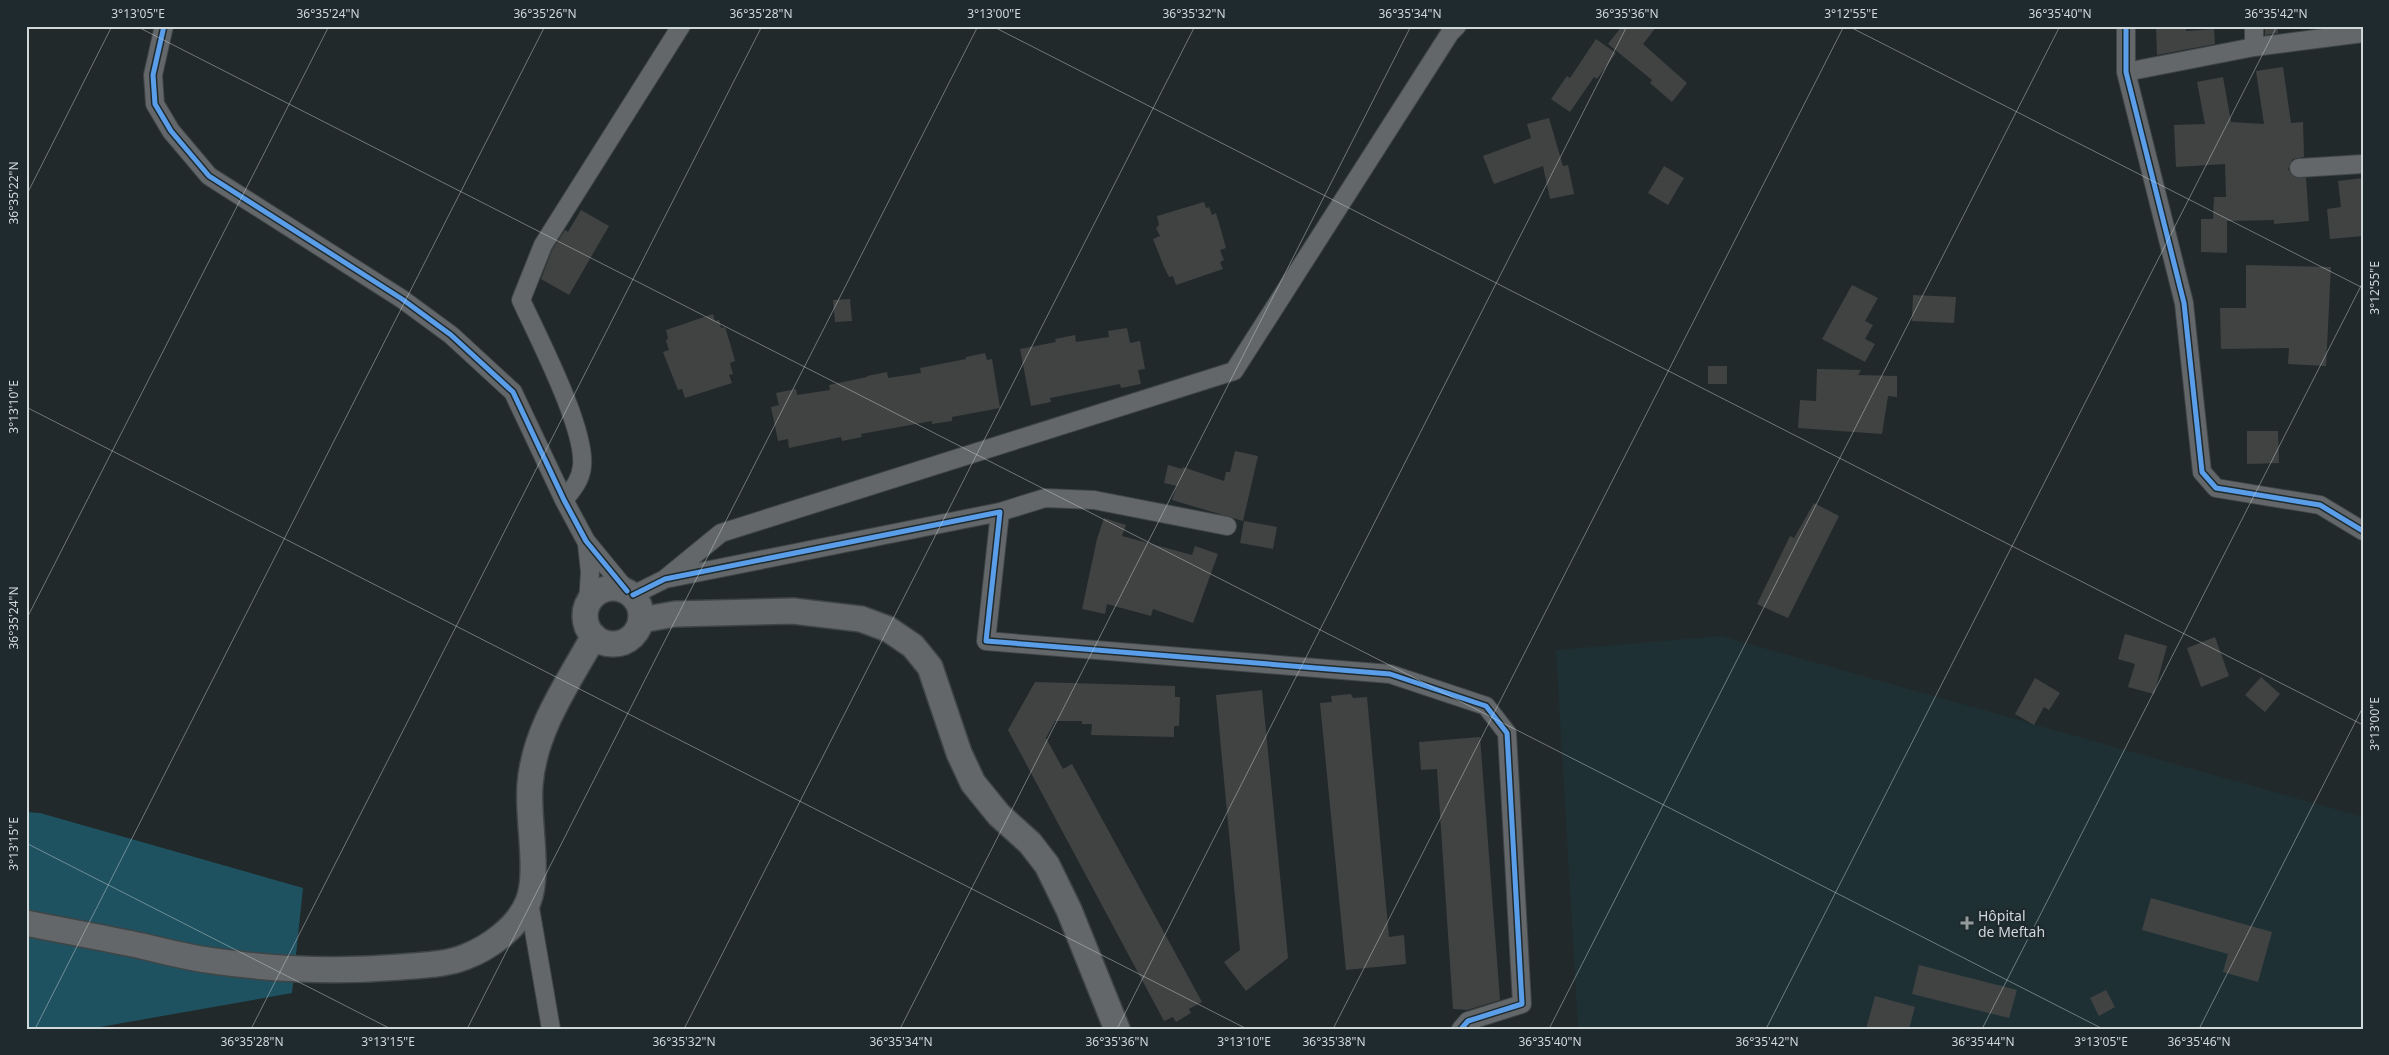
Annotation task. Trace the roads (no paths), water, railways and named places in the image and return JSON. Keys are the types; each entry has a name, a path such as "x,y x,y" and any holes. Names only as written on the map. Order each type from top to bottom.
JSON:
{"main road":[{"path":"609,588 630,593 638,602 641,620 633,635 626,640 609,644 594,636 586,621 588,604 593,596 609,588"},
{"path":"641,620 693,613 793,611 861,619 888,629 913,646 930,666 959,753 973,783 999,814 1030,843 1047,865 1069,910 1117,1029"},
{"path":"26,923 211,961 309,970 366,970 443,963 465,957 496,940 514,924 529,902 533,878 529,810 533,761 548,720 594,636"}],"street":[{"path":"164,26 153,75 155,104 171,131 209,176 402,299 451,335 513,392 564,500 586,541 630,593 666,579 1000,512 1045,498 1094,500 1227,526"},
{"path":"564,500 578,481 582,468 582,454 570,409 521,300 543,245 681,26"},
{"path":"666,579 721,533 1234,371 1450,33 1457,26"},
{"path":"2126,26 2126,72 2184,303 2202,472 2216,488 2320,505 2363,531"},
{"path":"2254,26 2254,47"},
{"path":"2126,72 2254,47 2363,33"},
{"path":"2299,168 2363,164"},
{"path":"1000,512 986,641 1390,674 1486,706 1507,733 1522,1004 1468,1021 1461,1029"},
{"path":"586,541 590,572 588,604"},
{"path":"529,902 551,1029"}],"place":[{"name":"Hôpital de Meftah","path":"1967,923"}]}
